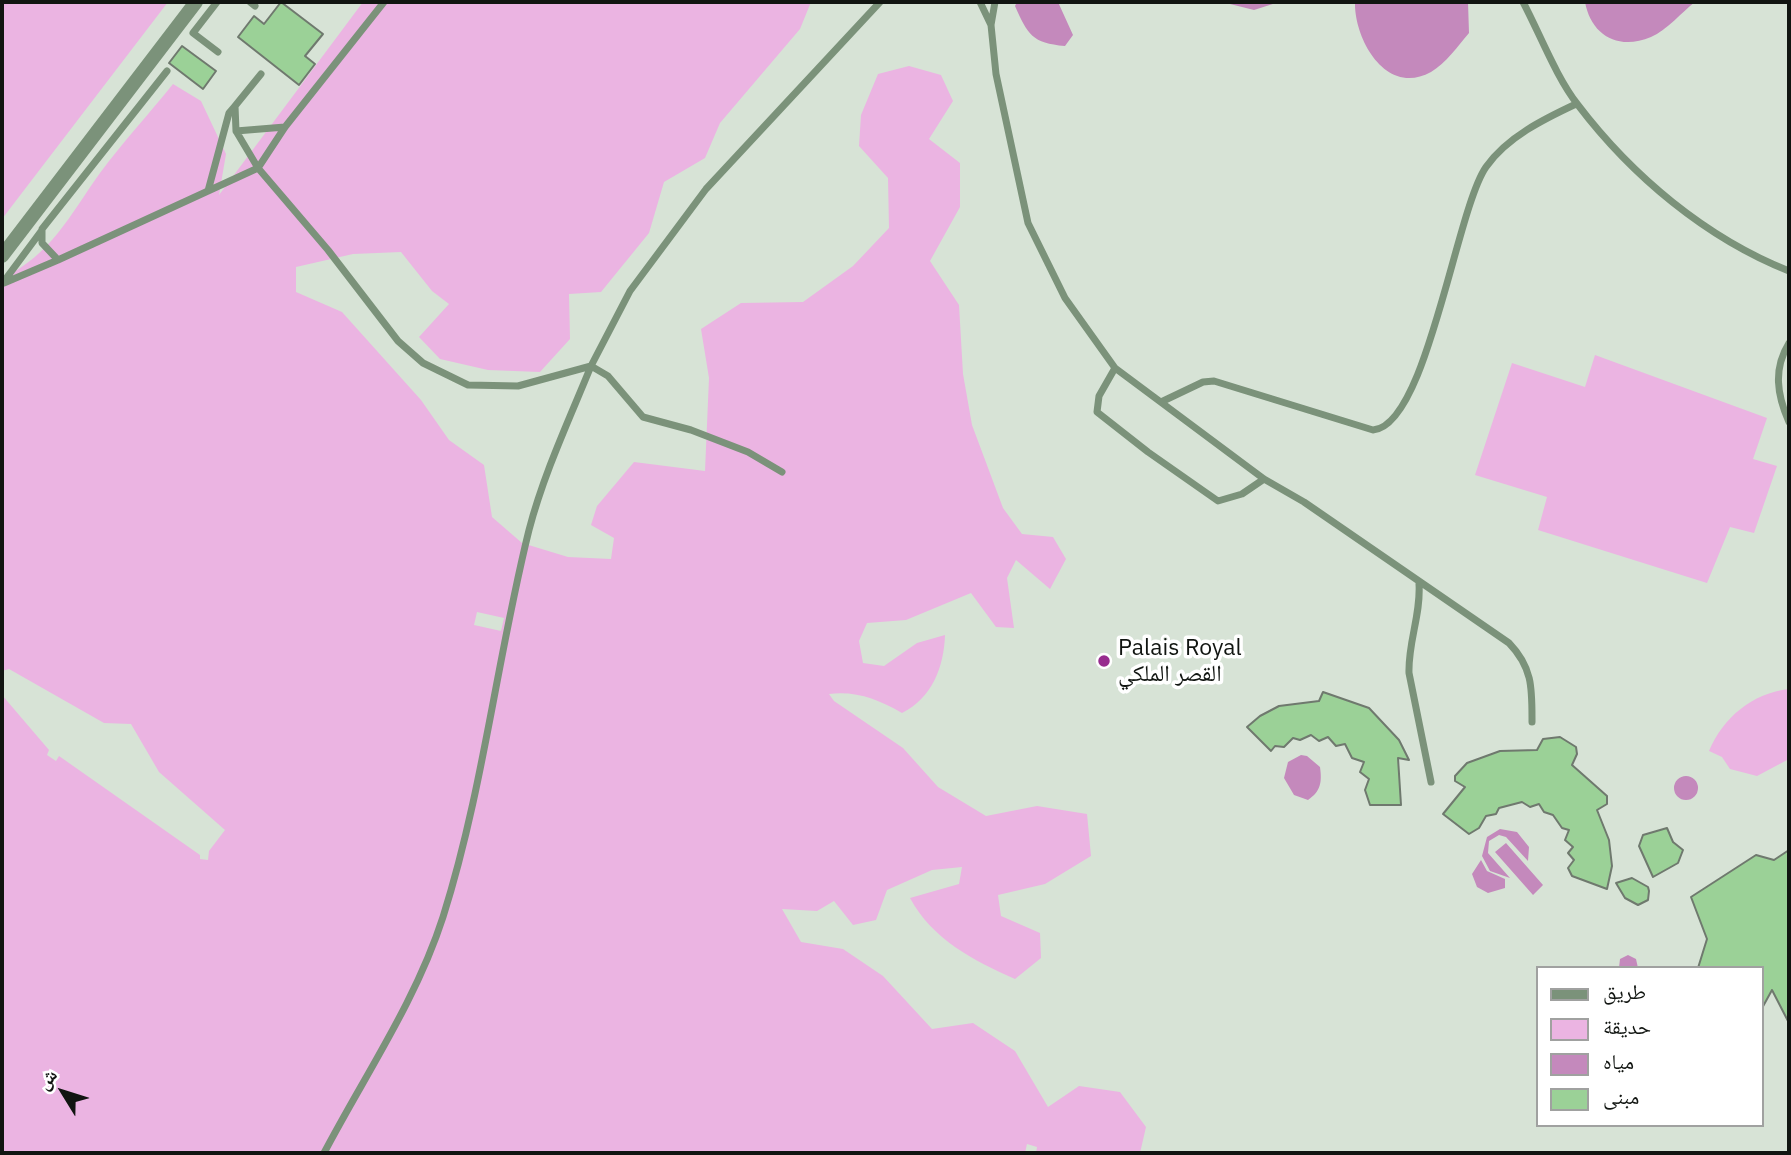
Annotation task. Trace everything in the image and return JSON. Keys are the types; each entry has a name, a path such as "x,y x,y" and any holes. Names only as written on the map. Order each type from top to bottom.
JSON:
{"street":[{"path":"2,256 195,2"}],"lane":[{"path":"217,2 193,33 218,52"},
{"path":"2,284 258,168 285,127 384,2"},
{"path":"324,1153 411,993 443,917 472,802 530,527 550,464 591,366 630,291 706,190 880,2"},
{"path":"980,2 991,25"},
{"path":"995,2 991,25 996,74 1028,223 1065,298 1115,368 1264,479 1304,502 1419,584 1483,624 1521,656 1533,686 1532,722"},
{"path":"1523,2 1576,104 1625,158 1677,206 1730,243 1789,271"},
{"path":"2,284 167,71"},
{"path":"208,191 229,113 261,74"},
{"path":"1161,402 1203,382 1214,381 1373,430 1388,426 1399,413 1416,379 1455,264 1472,194 1484,169 1517,137 1576,104"},
{"path":"235,106 236,131 258,168 328,250 398,341 423,363 468,385 492,388 518,386 591,366 608,376 643,417 691,430 737,447 782,472"},
{"path":"236,131 285,127"},
{"path":"42,229 42,243 58,260"},
{"path":"1789,343 1783,354 1777,390 1789,422"},
{"path":"1115,368 1099,396 1097,412 1148,452 1218,501 1242,494 1264,479"},
{"path":"1419,584 1420,607 1409,658 1409,673 1431,782"}],"green space":[{"path":"2,2 168,2 2,219"},
{"path":"363,2 811,2 800,29 720,123 705,158 664,182 649,233 601,292 569,294 570,339 540,372 488,370 440,359 419,337 449,304 432,291 401,252 353,254 296,267 296,292 342,312 421,400 449,440 484,465 492,517 522,543 568,557 611,559 614,538 591,525 597,506 634,462 705,471 709,378 701,329 741,303 803,302 853,266 889,228 888,178 859,146 861,115 878,74 909,66 941,75 953,101 929,139 960,163 960,207 930,261 959,305 963,374 972,425 1003,508 1022,534 1053,537 1066,559 1050,589 1016,560 1007,578 1014,628 996,627 971,593 906,620 867,623 859,641 863,663 884,666 917,643 945,635 939,670 929,690 902,713 867,697 829,694 834,701 903,748 938,787 986,816 1037,806 1087,814 1091,856 1045,884 998,895 1001,916 1040,933 1041,958 1015,979 984,965 942,937 919,913 910,898 959,884 962,867 932,870 887,890 876,920 853,925 834,901 817,911 782,909 801,942 843,949 883,976 932,1029 973,1023 1015,1051 1048,1107 1079,1086 1120,1092 1146,1127 1140,1153 1036,1153 1037,1147 1027,1144 1025,1153 2,1153 2,695 49,750 47,755 56,761 59,756 200,855 200,859 208,860 209,851 225,830 159,772 131,724 104,723 9,669 2,671 2,279 20,269 58,233 108,162 173,84 201,101 226,154 219,195","holes":["477,612 504,618 501,631 474,625"]},
{"path":"1595,355 1767,418 1753,459 1777,466 1754,533 1730,527 1707,583 1538,530 1547,497 1475,475 1512,363 1585,387"},
{"path":"1789,689 1789,759 1757,776 1730,769 1722,757 1709,751 1722,728 1740,709 1763,696"}],"water":[{"path":"1017,2 1058,2 1073,35 1065,46 1045,43 1032,36 1015,6"},
{"path":"1222,2 1279,2 1254,10"},
{"path":"1355,2 1468,2 1469,33 1447,59 1431,72 1415,78 1400,77 1387,71 1367,47 1356,17"},
{"path":"1585,2 1695,2 1657,34 1628,42 1617,41 1600,31 1588,14"},
{"path":"1301,755 1307,756 1320,767 1320,786 1308,800 1294,795 1284,778 1288,762"},
{"path":"1686,776 1697,783 1698,788 1691,799 1686,800 1675,793 1674,788 1681,777"},
{"path":"1500,829 1517,832 1529,847 1528,861 1506,837 1499,835 1489,841 1488,853 1510,878 1490,871 1482,856 1487,837"},
{"path":"1506,843 1543,885 1533,895 1495,852"},
{"path":"1481,860 1487,871 1505,879 1505,888 1488,893 1477,887 1472,874"},
{"path":"1628,955 1636,959 1638,966 1619,966 1620,959"}],"building":[{"path":"281,2 323,34 305,56 315,64 299,85 238,37 254,16 264,24"},
{"path":"182,46 216,71 203,89 169,63"},
{"path":"1323,692 1369,708 1399,740 1409,760 1398,758 1401,805 1370,805 1365,790 1369,779 1360,772 1364,762 1352,758 1345,744 1336,746 1328,737 1319,741 1311,735 1300,740 1293,738 1284,747 1275,746 1271,751 1247,727 1279,706 1319,701"},
{"path":"1560,737 1576,747 1577,754 1572,765 1607,796 1607,804 1597,810 1609,840 1612,866 1607,889 1572,876 1568,868 1574,860 1568,853 1573,847 1565,840 1569,830 1562,828 1553,815 1544,812 1539,804 1530,807 1522,802 1499,808 1496,814 1486,816 1479,828 1469,834 1443,814 1465,787 1455,781 1455,776 1467,763 1500,751 1537,750 1543,739"},
{"path":"1667,828 1673,842 1683,850 1678,863 1653,877 1639,846 1643,835"},
{"path":"1789,850 1789,1023 1772,990 1763,1006 1763,966 1699,966 1707,939 1691,897 1756,855 1774,860"},
{"path":"1632,878 1648,887 1649,891 1648,900 1638,905 1625,898 1616,883"}],"place":[{"name":"Palais Royal القصر الملكي","path":"1104,661"}]}
